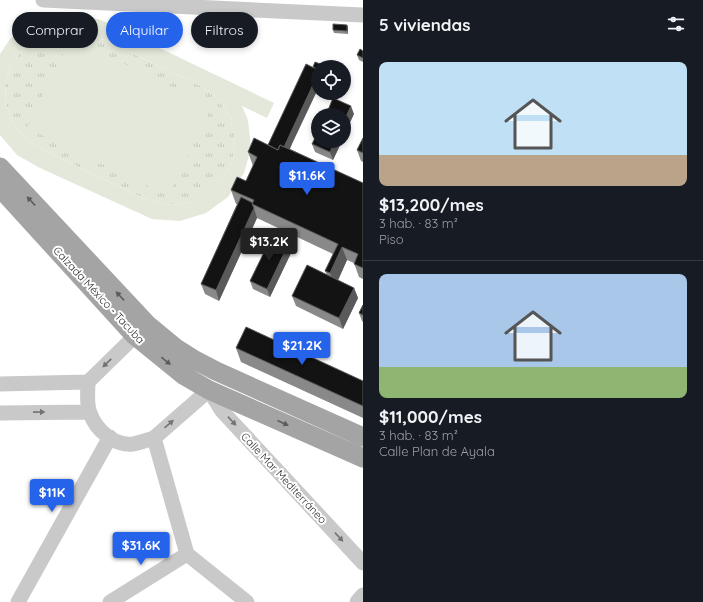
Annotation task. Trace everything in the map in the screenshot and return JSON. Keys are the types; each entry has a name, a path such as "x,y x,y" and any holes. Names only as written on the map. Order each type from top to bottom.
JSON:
{"main road":[{"name":"Calzada México - Tacuba","path":"0,167 141,330 182,375 209,390 363,458"},
{"name":"Calzada México - Tacuba","path":"0,188 141,330 216,371 363,437"}],"street":[{"path":"43,0 318,7 363,15"},
{"path":"141,330 88,382 87,396 89,412 93,422 100,430 120,443 132,444 144,442 154,438 209,390"},
{"path":"0,384 88,382"},
{"name":"Calle Mar Mediterráneo","path":"209,390 222,411 363,563"},
{"path":"0,413 89,412"},
{"path":"18,602 110,437"},
{"path":"154,438 187,554 247,602"},
{"path":"110,602 187,554"},
{"path":"358,602 363,595"}],"green space":[{"path":"98,19 106,22 106,41 98,37"},
{"path":"98,37 106,41 106,48 121,48 201,86 218,99 230,117 235,138 233,160 223,179 208,194 188,203 166,205 145,199 41,149 24,137 12,122 6,103 5,84 11,65 23,49 98,48"},
{"path":"12,38 12,48 24,48 11,65 5,84 6,103 12,122 24,137 41,149 145,199 166,205 188,203 207,194 223,179 233,160 235,138 230,117 218,99 201,86 121,48 159,48 274,103 267,118 242,106 248,120 251,148 244,173 228,197 206,213 180,221 152,219 40,168 17,155 0,135 0,54"},
{"path":"66,48 92,48 212,106 168,196 27,128"}],"building":[{"path":"333,24 347,25 347,31 333,30"},
{"path":"360,49 363,51 363,58 357,55"},
{"path":"306,64 311,66 311,89 284,147 280,145 278,150 268,145"},
{"path":"332,100 338,100 351,106 350,108 329,108"},
{"path":"254,138 278,150 280,145 363,183 363,268 354,264 358,254 342,247 330,273 325,271 338,244 252,204 254,200 231,190 237,177 246,181 257,157 248,152"},
{"path":"363,138 363,153 357,150"},
{"path":"321,148 332,148 330,152"},
{"path":"241,197 253,203 254,208 216,290 201,284"},
{"path":"272,236 289,243 267,289 250,281"},
{"path":"307,265 354,288 339,318 292,296"},
{"path":"363,305 363,315 359,313"},
{"path":"246,327 363,381 363,406 236,348"}]}
